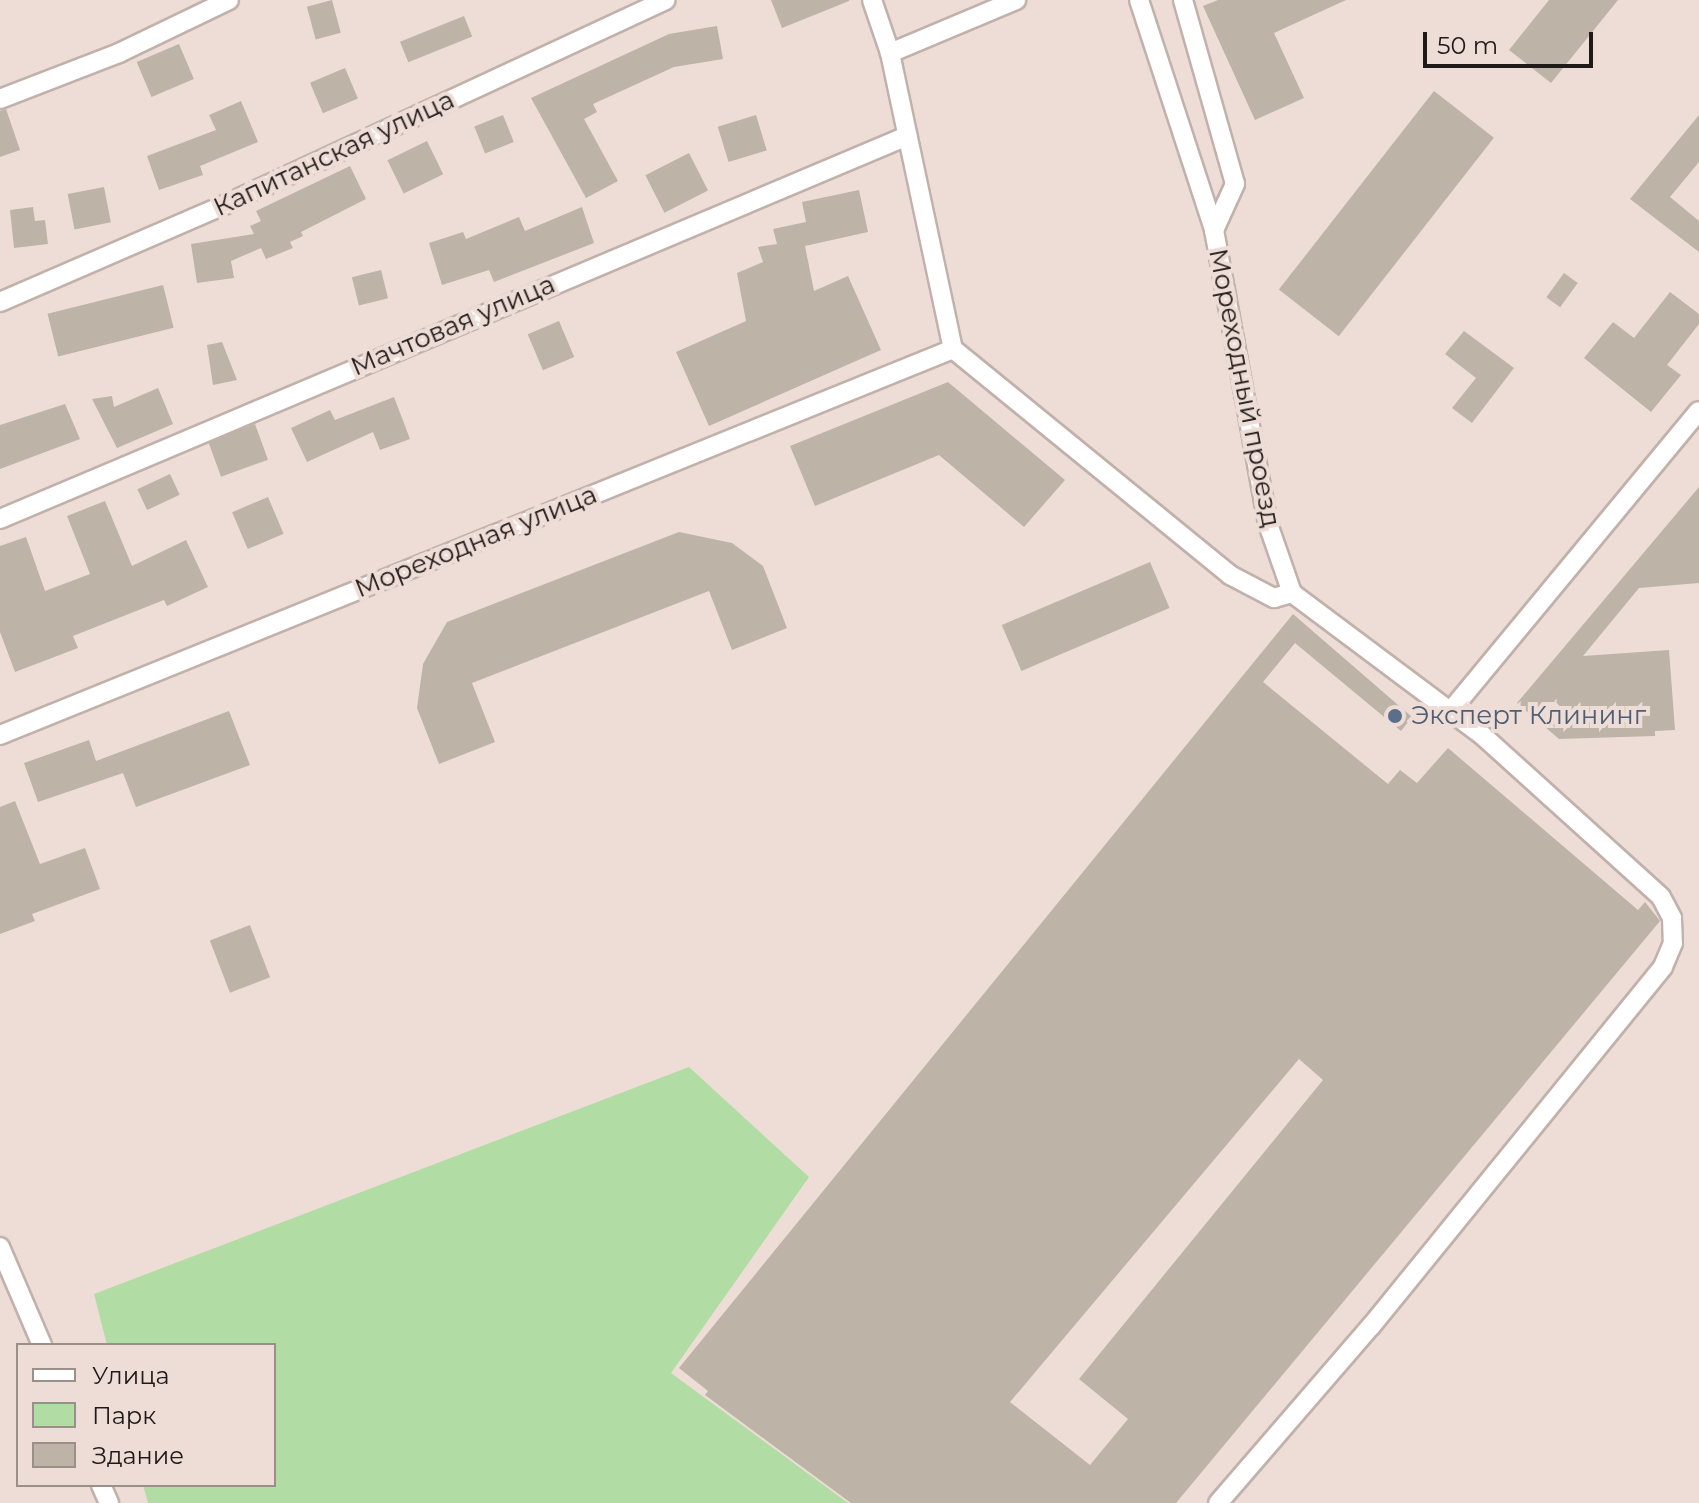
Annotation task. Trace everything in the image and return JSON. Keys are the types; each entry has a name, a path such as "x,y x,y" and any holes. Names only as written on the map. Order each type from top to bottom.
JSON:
{"street":[{"path":"0,99 119,53 229,0"},
{"name":"Капитанская улица","path":"0,302 222,206 666,0"},
{"path":"872,0 890,53 953,349 1230,575 1274,598 1294,596 1448,714 1482,735 1661,897 1672,918 1673,943 1663,967 1371,1326 1218,1503"},
{"path":"881,27 887,0"},
{"path":"890,53 1016,0"},
{"path":"1139,0 1214,230"},
{"name":"Мореходный проезд","path":"1183,0 1235,184 1214,230 1268,524 1294,596"},
{"name":"Мачтовая улица","path":"0,519 907,136"},
{"name":"Мореходная улица","path":"0,735 953,349"},
{"path":"1448,714 1699,411"},
{"path":"0,1247 41,1343"}],"green space":[{"path":"689,1067 809,1177 671,1373 848,1503 148,1503 144,1487 276,1487 276,1343 106,1343 94,1294"}],"building":[{"path":"332,0 341,33 316,40 307,7"},
{"path":"771,0 849,0 849,1 782,28"},
{"path":"1218,0 1346,0 1274,33 1304,98 1255,120 1203,6"},
{"path":"1549,0 1618,0 1551,83 1509,50"},
{"path":"464,16 472,36 408,62 400,42"},
{"path":"717,26 723,59 674,67 593,104 597,112 584,119 618,181 586,198 531,98 669,34"},
{"path":"179,44 194,79 152,97 137,62"},
{"path":"345,68 358,98 323,113 310,83"},
{"path":"1434,91 1494,138 1339,336 1279,290"},
{"path":"241,101 258,142 200,166 203,175 159,190 147,156 216,130 209,115"},
{"path":"6,109 20,150 0,157 0,111"},
{"path":"503,115 514,142 485,154 474,127"},
{"path":"756,115 767,150 729,162 718,127"},
{"path":"1699,115 1699,162 1670,197 1699,221 1699,252 1630,199"},
{"path":"427,141 443,174 404,194 387,160"},
{"path":"689,153 708,190 664,213 645,175"},
{"path":"350,166 366,199 301,232 303,236 290,242 293,248 266,259 261,248 231,261 234,278 197,283 191,244 254,234 250,226 261,221 256,211"},
{"path":"104,187 111,222 75,229 68,194"},
{"path":"859,190 868,232 805,246 814,291 848,276 881,350 709,426 676,352 746,321 737,273 763,262 758,247 777,244 773,229 806,222 802,202"},
{"path":"33,207 35,221 45,220 48,244 14,248 10,210"},
{"path":"582,207 594,243 494,282 489,270 442,285 429,243 463,232 466,239 519,217 525,231"},
{"path":"381,270 388,298 359,305 352,277"},
{"path":"1564,273 1578,283 1560,307 1546,297"},
{"path":"163,285 174,328 58,356 48,314"},
{"path":"1670,292 1699,314 1699,324 1667,365 1681,375 1651,412 1584,358 1613,322 1634,338"},
{"path":"559,321 574,357 543,370 528,334"},
{"path":"1464,331 1514,368 1472,423 1452,408 1476,378 1445,354"},
{"path":"222,342 237,380 213,385 207,345"},
{"path":"948,382 1065,480 1024,527 939,455 815,506 790,446"},
{"path":"158,388 173,424 117,448 92,399 112,396 114,407"},
{"path":"394,397 410,439 380,450 373,432 307,462 291,428 330,410 335,420"},
{"path":"65,404 80,439 0,469 0,425"},
{"path":"255,424 268,460 221,477 208,441"},
{"path":"170,474 180,495 147,510 137,489"},
{"path":"1699,487 1699,583 1639,588 1583,656 1669,650 1675,730 1655,731 1655,736 1559,739 1517,703"},
{"path":"268,497 284,534 248,549 232,512"},
{"path":"105,501 132,566 186,540 208,587 167,606 164,600 73,636 78,648 15,672 0,632 0,546 26,537 45,591 90,574 67,516"},
{"path":"679,532 732,543 763,566 787,628 732,650 709,591 472,683 495,742 439,764 417,708 423,664 447,622"},
{"path":"1150,562 1170,608 1021,671 1002,625"},
{"path":"1293,614 1412,717 1401,731 1295,643 1263,682 1388,784 1400,770 1417,783 1448,748 1638,910 1645,902 1660,921 1176,1503 851,1503 705,1395 708,1391 679,1368","holes":["1299,1059 1323,1080 1079,1379 1128,1419 1090,1465 1010,1402"]},
{"path":"229,711 250,765 136,807 123,773 38,802 24,763 89,740 96,761"},
{"path":"15,801 40,864 85,848 100,889 32,914 35,921 0,934 0,807"},
{"path":"250,925 270,977 230,993 210,940"}],"place":[{"name":"Эксперт Клининг","path":"1395,716"}]}
